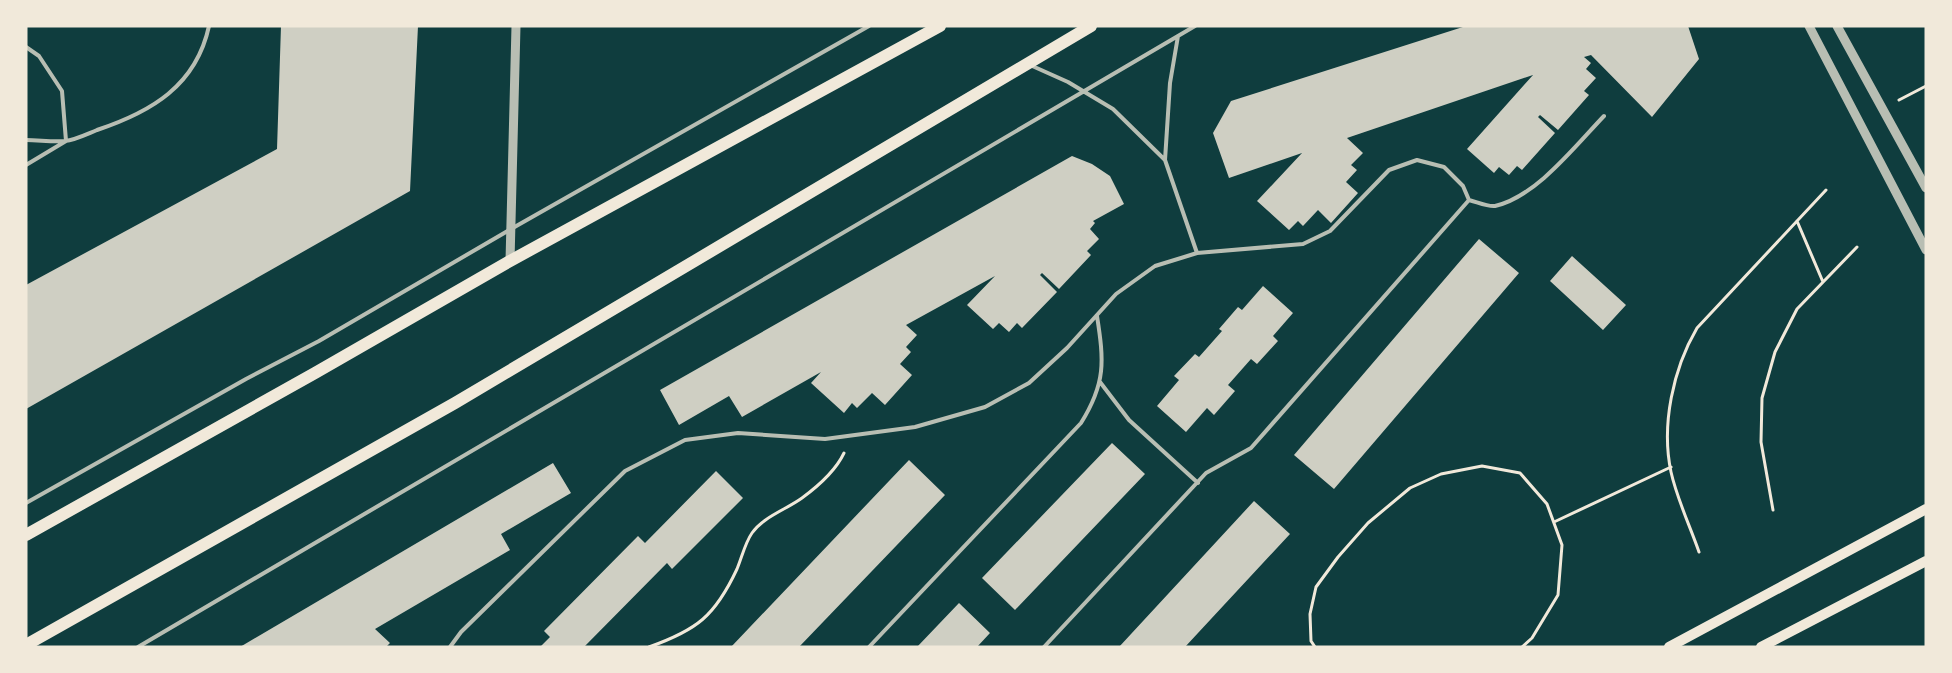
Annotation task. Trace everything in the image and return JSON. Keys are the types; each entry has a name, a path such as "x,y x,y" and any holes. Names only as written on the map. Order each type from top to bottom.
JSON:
{"main road":[{"path":"26,535 315,373 510,260 940,26"},
{"path":"26,645 463,398 1091,26"},
{"path":"1670,647 1926,509"},
{"path":"1761,647 1926,561"}],"street":[{"path":"510,260 516,26"},
{"path":"1809,26 1926,250"},
{"path":"1837,26 1926,188"}],"lane":[{"path":"26,165 66,141 127,120 155,106 189,73 204,48 208,26"},
{"path":"26,503 246,379 319,341 511,229 869,26"},
{"path":"138,647 1194,26"},
{"path":"1178,36 1170,83 1165,160 1197,253"},
{"path":"26,47 39,56 62,91 66,141"},
{"path":"1028,64 1113,108 1165,160"},
{"path":"450,647 461,632 625,472 685,440 738,433 825,439 915,427 985,407 1029,383 1066,348 1116,294 1155,266 1197,253 1303,244 1330,231 1389,170 1417,160 1444,167 1463,186 1470,200 1494,206 1516,198 1541,180 1604,116"},
{"path":"26,140 66,141"},
{"path":"1044,647 1206,473 1251,448 1470,200"},
{"path":"869,647 1081,423 1092,406 1100,382 1103,357 1096,316"},
{"path":"1100,382 1129,420 1198,482"}],"path":[{"path":"1699,552 1671,468 1668,433 1674,390 1686,348 1697,328 1826,190"},
{"path":"1797,221 1823,282"},
{"path":"1773,510 1761,442 1762,398 1775,352 1797,309 1857,247"},
{"path":"649,647 681,635 703,620 723,599 753,533 778,512 803,497 827,475 840,461 852,436"},
{"path":"1315,647 1311,641 1310,614 1316,587 1338,557 1368,523 1410,488 1441,474 1482,466 1520,473 1547,504 1562,545 1558,595 1532,638 1522,647"},
{"path":"1554,522 1671,468"}],"building":[{"path":"281,26 418,26 410,191 26,409 26,285 277,149"},
{"path":"1466,26 1688,26 1699,59 1652,117 1591,55 1584,57 1591,63 1586,69 1596,78 1584,91 1589,95 1558,130 1540,115 1538,117 1555,133 1522,170 1517,166 1509,175 1499,167 1494,173 1467,149 1533,75 1347,138 1363,153 1351,165 1357,170 1346,182 1358,193 1331,223 1318,210 1303,226 1298,221 1289,230 1257,201 1302,153 1229,178 1213,133 1231,101"},
{"path":"1072,156 1092,164 1110,176 1124,204 1093,221 1095,223 1090,229 1099,239 1087,251 1091,255 1059,289 1042,273 1040,275 1057,292 1022,328 1017,323 1009,332 999,323 993,329 967,305 995,276 906,325 917,335 906,347 911,352 900,364 912,375 885,405 872,393 857,408 852,403 844,413 811,383 821,372 742,417 729,396 679,425 660,390"},
{"path":"1479,239 1519,273 1334,489 1294,455"},
{"path":"1572,256 1626,305 1603,330 1550,281"},
{"path":"1263,286 1293,313 1273,336 1278,341 1257,364 1251,359 1228,385 1235,391 1214,415 1207,408 1186,432 1157,406 1179,380 1174,376 1195,354 1199,357 1222,331 1219,329 1238,307 1242,310"},
{"path":"1112,443 1145,474 1015,610 982,578"},
{"path":"909,460 945,495 799,647 731,647"},
{"path":"553,463 571,493 501,534 510,550 375,629 390,643 386,647 240,647"},
{"path":"716,471 743,498 672,569 667,563 584,647 540,647 550,637 544,631 638,536 645,543"},
{"path":"1254,501 1290,534 1185,647 1119,647"},
{"path":"959,603 990,633 977,647 917,647"}]}
